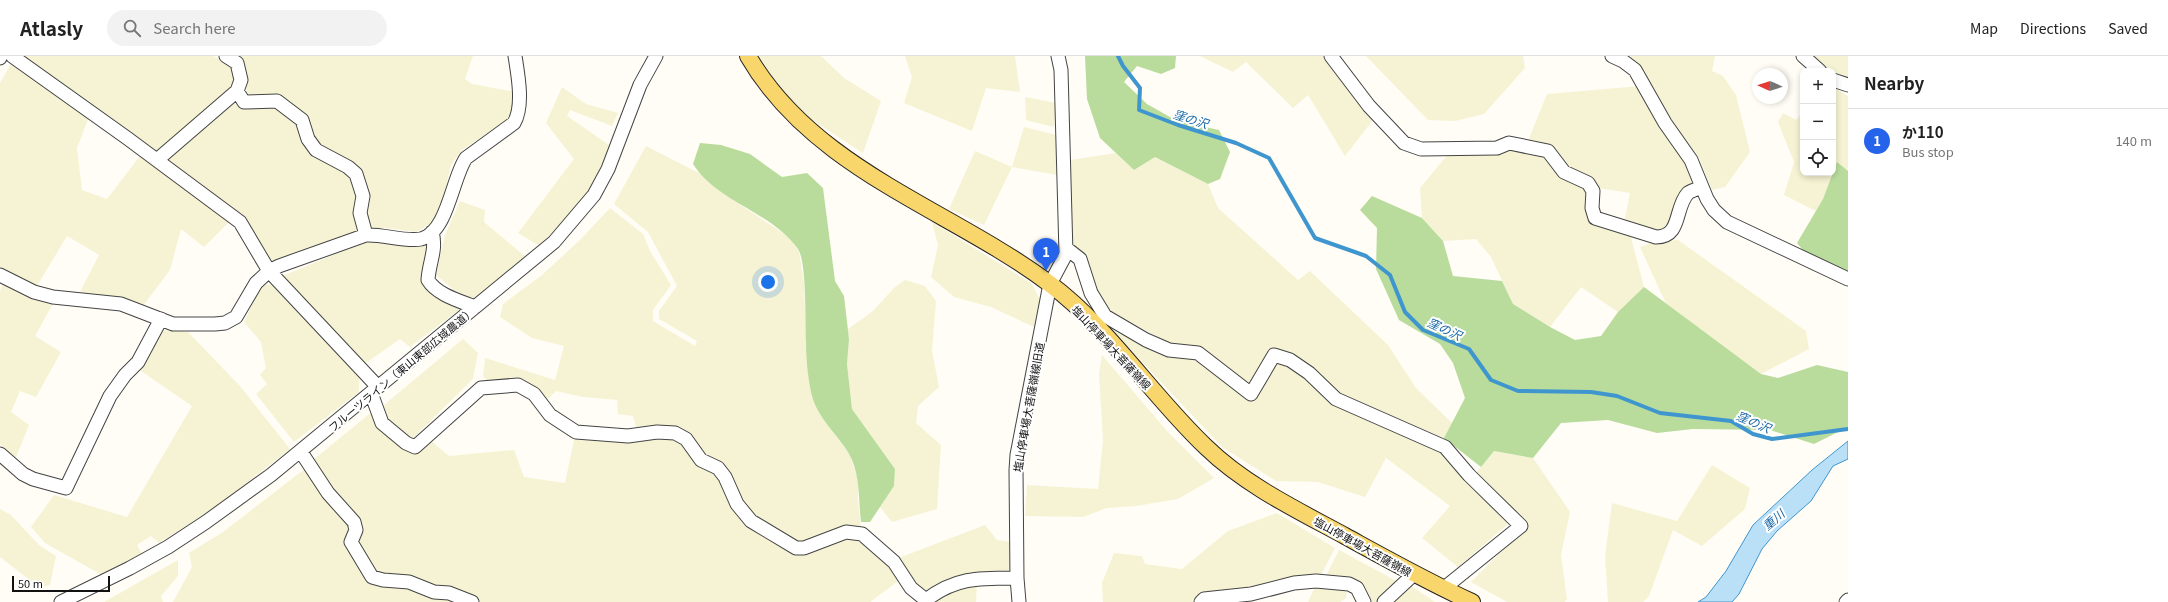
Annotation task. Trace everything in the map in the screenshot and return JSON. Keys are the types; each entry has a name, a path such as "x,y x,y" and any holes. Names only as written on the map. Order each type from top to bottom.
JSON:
{"main road":[{"name":"塩山停車場大菩薩嶺線","path":"748,56 759,74 780,100 817,137 905,196 997,250 1050,284 1083,313 1190,432 1226,466 1299,511 1414,574 1472,602"}],"street":[{"path":"12,56 157,160 240,222 269,271 374,390 382,423 406,443 415,447 481,388 518,385 534,394 550,415 576,432 628,436 657,432 675,433 686,439 701,460 718,468 725,477 737,504 751,521 796,548 804,548 846,532 862,534 894,562 911,588 925,601 941,588 977,578 1017,578"},
{"path":"157,160 237,92 241,80 238,63 226,56"},
{"path":"0,276 34,292 53,297 121,304 173,324 225,323 236,317 256,283 269,271 366,235 376,234 421,239 432,232 443,216 461,166 466,158 514,123 517,118 518,87 515,56"},
{"name":"フルーツライン（東山東部広域農道）","path":"61,602 168,546 206,522 301,452 554,242 594,195 608,169 640,85 656,56"},
{"path":"1058,56 1061,70 1066,248 1080,259 1091,293 1105,316 1146,340 1170,350 1198,353 1251,394 1274,355 1290,360 1309,373 1336,399 1445,447 1469,475 1520,526 1443,589"},
{"path":"1331,56 1369,106 1404,143 1412,147 1428,148 1497,148 1509,142 1548,151 1564,172 1588,183 1593,190 1592,208 1596,218 1656,237 1663,237 1669,234 1673,229 1685,198 1689,192 1702,187"},
{"path":"1612,56 1623,61 1635,70 1666,123 1691,160 1702,187 1714,210 1727,222 1848,279"},
{"path":"1803,56 1817,68"},
{"path":"1836,81 1848,85"},
{"path":"237,92 244,102 277,101 302,120 308,139 316,150 348,167 356,174 363,196 360,213 366,235"},
{"path":"432,232 435,242 428,280 431,286 439,292 475,308"},
{"name":"塩山停車場大菩薩嶺線旧道","path":"1019,602 1017,578 1016,470 1050,284 1066,254 1066,248"},
{"path":"0,454 23,474 33,479 66,488 110,396 125,375 138,362 161,320"},
{"path":"301,452 328,493 354,522 356,530 351,542 372,577 383,580 409,582 434,592 449,593 472,602"},
{"path":"1384,602 1414,574"},
{"path":"1201,602 1204,599 1251,594 1294,583 1316,581 1349,584 1357,588 1364,602"}],"shaded area":[{"path":"19,56 214,56 234,67 236,79 228,92 156,153"},
{"path":"237,56 473,56 465,79 472,84 515,92 510,118 462,150 451,165 441,209 430,224 417,232 386,228 368,228 366,212 369,197 318,144 305,116 248,97 241,59"},
{"path":"759,56 821,56 844,78 881,101 863,153 797,110 779,88"},
{"path":"905,56 1015,56 1020,92 986,88 972,131 904,103 912,77"},
{"path":"1200,56 1326,56 1373,120 1345,156 1308,95 1293,108 1246,62 1233,72"},
{"path":"1366,56 1523,56 1525,68 1484,114 1455,121 1428,120"},
{"path":"1629,56 1715,56 1712,71 1723,76 1736,95 1750,152 1725,187 1712,190 1699,158 1661,109 1638,64"},
{"path":"1813,56 1848,56 1848,77 1836,73 1836,68 1829,68"},
{"path":"12,62 89,117 77,148 82,190 107,199 140,156 229,222 204,247 181,229 170,270 143,306 80,292 99,255 67,236 37,286 0,269 0,83"},
{"path":"1640,86 1688,164 1695,183 1664,232 1624,223 1630,193 1597,188 1566,169 1528,141 1547,94"},
{"path":"562,87 586,104 618,113 612,126 570,110 567,116 609,145 595,182 570,218 538,245 518,233 574,159 546,123"},
{"path":"1836,89 1848,96 1848,171 1837,163 1836,166"},
{"path":"1025,97 1056,103 1054,127 1026,120"},
{"path":"232,101 239,107 277,106 296,122 351,176 358,199 361,233 270,264 246,223 165,161"},
{"path":"1783,113 1796,120 1800,115 1800,176 1832,176 1823,199 1816,211 1784,195 1794,162 1778,122"},
{"path":"1024,127 1056,135 1057,175 1012,167"},
{"path":"646,146 699,173 733,200 789,237 799,251 804,283 806,344 820,415 849,453 859,482 858,499 861,530 795,544 755,519 686,433 637,431 633,416 618,414 617,400 583,397 556,391 547,400 520,377 487,380 483,377 485,358 555,380 564,346 532,338 500,317 503,304 542,275 580,240 610,208 643,234 650,251 671,285 653,310 653,321 695,346 697,341 659,319 659,311 677,286 648,232 614,204"},
{"path":"1510,146 1546,154 1552,169 1566,180 1584,185 1589,191 1588,213 1630,234 1644,287 1618,312 1581,287 1550,327 1513,304 1491,257 1476,239 1443,241 1422,218 1420,188 1449,153"},
{"path":"975,151 1012,167 984,225 949,209"},
{"path":"1116,153 1134,170 1155,157 1208,184 1218,208 1298,280 1310,271 1388,345 1416,388 1452,423 1444,438 1338,394 1292,353 1273,349 1250,387 1106,309 1082,253 1070,245 1071,160"},
{"path":"460,201 485,210 484,222 526,257 469,303 436,275 445,235"},
{"path":"932,222 1031,283 1040,299 1034,327 991,307 954,297 931,277 938,245"},
{"path":"1678,240 1806,331 1809,349 1761,374 1667,306 1640,247 1653,242"},
{"path":"382,241 431,241 429,288 459,310 410,347 400,339 363,365 280,277 362,243"},
{"path":"905,280 925,286 936,301 932,351 939,387 918,406 916,423 941,445 937,509 892,522 880,507 894,486 895,469 852,409 847,364 849,339 848,329 873,311 894,288"},
{"path":"3,283 54,302 35,336 61,352 36,397 20,391 11,412 29,425 15,460 0,444 0,291"},
{"path":"275,284 359,378 359,392 294,442 256,394 267,384 260,375 266,368 261,342 244,322 261,285"},
{"path":"161,330 188,332 240,386 290,449 217,506 159,543 151,536 137,545 142,554 102,575 45,543 31,527 54,495 127,517 192,406 138,369"},
{"path":"1112,330 1168,356 1199,358 1250,402 1276,361 1291,367 1335,403 1442,452 1508,524 1458,567 1422,538 1450,506 1386,458 1365,497 1318,482 1276,481 1222,447"},
{"path":"463,339 478,353 473,379 412,439 386,418 384,405"},
{"path":"1102,355 1168,432 1214,478 1178,499 1136,506 1107,508 1083,517 1025,516 1027,485 1098,489 1103,440 1099,374"},
{"path":"374,410 380,426 415,454 430,440 449,456 514,450 524,477 565,483 575,435 619,442 671,436 685,444 720,476 732,502 796,554 844,536 866,540 901,579 870,602 480,602 448,590 373,574 355,542 360,532 312,461"},
{"path":"1494,451 1533,458 1570,512 1561,555 1567,599 1565,602 1507,602 1471,582 1527,526 1475,474"},
{"path":"1712,465 1750,488 1745,509 1702,546 1673,530 1649,596 1643,602 1608,602 1605,556 1612,503 1677,521"},
{"path":"306,468 348,521 368,581 407,585 463,602 173,602 192,567 189,553 223,532"},
{"path":"0,509 11,515 39,545 56,556 50,585 40,588 0,557"},
{"path":"1277,513 1335,548 1319,579 1195,602 1103,602 1102,583 1114,553 1142,556 1145,564 1182,569 1228,531"},
{"path":"985,525 997,540 1011,542 1012,573 929,592 914,585 896,559"},
{"path":"1339,550 1400,583 1380,602 1369,602 1359,586 1325,578"},
{"path":"178,560 178,576 161,596 163,602 104,602"},
{"path":"977,583 976,602 934,602 935,598"},
{"path":"1408,584 1435,602 1388,602"},
{"path":"1316,585 1347,587 1346,598 1340,602 1308,602"}],"green space":[{"path":"1085,56 1176,56 1175,68 1161,74 1137,66 1124,82 1147,104 1177,121 1219,130 1230,152 1220,179 1208,184 1155,157 1134,170 1100,138 1087,99"},
{"path":"700,143 721,145 750,154 782,177 807,173 823,188 835,281 844,296 849,339 847,364 852,409 895,469 894,486 870,522 861,522 857,477 852,460 848,452 818,411 812,396 806,355 803,266 798,249 787,236 774,225 730,198 703,177 693,164"},
{"path":"1837,162 1848,171 1848,283 1820,271 1797,243 1823,199 1832,176 1836,176"},
{"path":"1372,196 1422,218 1443,241 1453,276 1502,281 1513,304 1550,327 1575,340 1601,336 1618,312 1644,287 1761,374 1778,378 1817,365 1848,372 1848,427 1814,444 1770,430 1693,429 1657,433 1608,420 1561,423 1533,458 1494,451 1481,467 1444,438 1465,398 1453,363 1440,344 1399,320 1376,269 1377,228 1360,210"}],"water":[{"name":"重川","path":"1848,441 1848,459 1833,466 1811,501 1777,531 1762,549 1739,594 1732,602 1698,602 1706,597 1726,571 1753,525 1812,470"}],"waterway":[{"name":"窪の沢","path":"1118,56 1123,66 1140,88 1139,110 1178,125 1236,143 1269,158 1315,238 1366,256 1390,275 1405,312 1423,330 1469,349 1491,380 1518,391 1591,392 1617,396 1660,413 1731,421 1753,434 1772,439 1848,429"}],"place":[{"name":"か110","path":"1046,271"}]}
